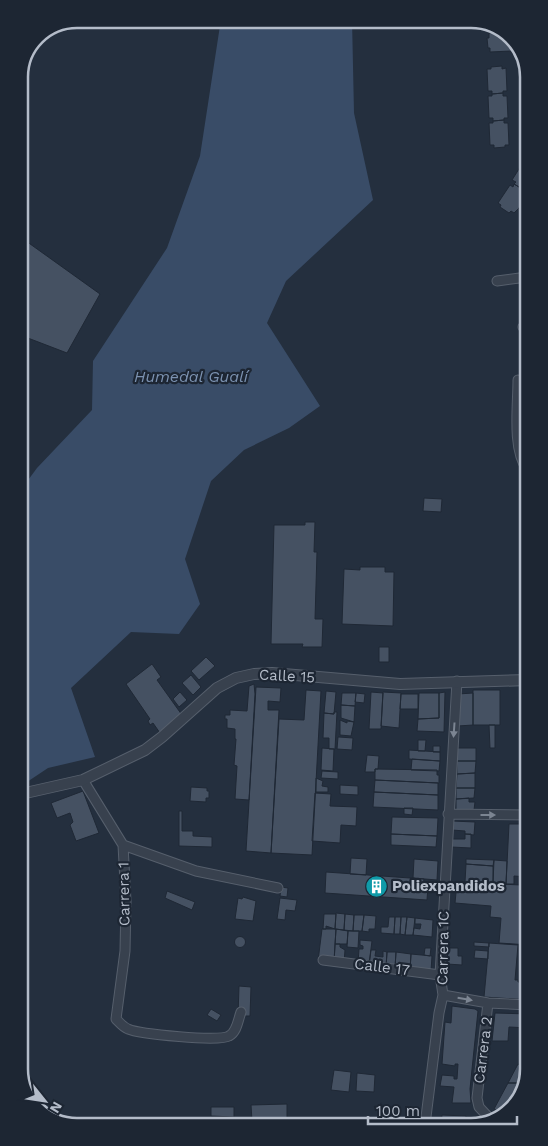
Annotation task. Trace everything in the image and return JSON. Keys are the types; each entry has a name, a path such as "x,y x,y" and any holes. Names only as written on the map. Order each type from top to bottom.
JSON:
{"street":[{"path":"497,281 520,278"},
{"path":"518,380 518,444 520,458"},
{"name":"Calle 15","path":"28,792 84,780 145,750 217,688 236,678 272,673 400,684 520,680"},
{"name":"Carrera 1C","path":"426,1118 443,995 440,975 457,681"},
{"name":"Carrera 1","path":"84,780 123,845 126,901 125,951 116,1019 129,1030 200,1039 227,1038 235,1031 241,1012"},
{"path":"448,814 520,815"},
{"path":"123,845 196,871 278,888"},
{"name":"Calle 17","path":"324,960 440,975"},
{"path":"443,995 488,1003 520,1005"},
{"name":"Carrera 2","path":"487,1116 479,1107 477,1098 488,1003"}],"water":[{"name":"Humedal Gualí","path":"220,28 352,28 354,113 373,200 286,281 267,323 320,406 289,428 244,450 211,481 185,559 200,604 179,634 131,632 71,688 95,757 48,768 28,781 28,480 37,468 92,410 93,361 167,248 200,156"}],"building":[{"path":"489,33 496,34 506,42 512,51 490,52 487,38 489,38"},
{"path":"502,66 502,69 506,68 507,91 492,94 492,91 488,91 487,69"},
{"path":"503,93 503,96 507,96 508,118 493,121 493,118 489,118 488,96"},
{"path":"504,120 504,123 508,123 509,145 494,148 494,145 490,145 489,123"},
{"path":"520,167 520,188 514,184 516,182 512,180"},
{"path":"514,184 520,188 520,206 514,213 511,211 509,213 500,207 501,205 498,203 510,185 513,187"},
{"path":"28,242 100,294 67,353 28,338"},
{"path":"424,498 442,499 441,512 423,511"},
{"path":"305,522 315,522 314,552 317,552 315,619 323,619 322,647 302,647 303,644 271,644 274,525 305,525"},
{"path":"360,567 385,567 385,572 394,572 393,626 342,624 344,569 360,570"},
{"path":"379,647 389,647 389,662 379,662"},
{"path":"206,657 215,666 199,680 191,671"},
{"path":"152,664 161,677 157,680 182,715 160,733 153,723 150,725 148,721 150,719 126,684"},
{"path":"191,675 201,687 193,695 182,683"},
{"path":"254,684 249,800 235,799 237,766 234,765 235,729 227,728 225,715 230,715 230,710 247,711 249,686"},
{"path":"256,687 281,688 280,702 268,701 268,710 279,710 271,853 246,851"},
{"path":"306,690 321,691 312,855 271,853 279,719 304,720"},
{"path":"473,690 500,690 500,725 473,725"},
{"path":"326,691 336,692 334,714 324,713"},
{"path":"180,692 187,700 179,707 173,699"},
{"path":"371,692 383,693 381,729 369,729"},
{"path":"383,692 401,693 399,728 381,726"},
{"path":"445,692 444,732 417,731 418,719 439,718 439,693"},
{"path":"342,693 356,693 355,706 341,705"},
{"path":"356,693 365,694 364,703 355,702"},
{"path":"419,693 439,693 439,718 418,719"},
{"path":"473,693 473,725 458,726 458,694"},
{"path":"401,694 418,694 418,709 400,709"},
{"path":"341,705 355,706 354,722 341,718"},
{"path":"334,712 337,712 335,749 329,749 329,738 323,738 324,713 334,714"},
{"path":"340,720 347,723 347,721 354,722 351,736 340,735"},
{"path":"489,725 495,725 495,748 490,748"},
{"path":"338,737 353,738 352,750 337,749"},
{"path":"418,740 426,740 425,751 418,751"},
{"path":"433,746 440,746 440,752 433,752"},
{"path":"322,748 334,749 333,771 321,770"},
{"path":"457,748 476,748 476,761 457,761"},
{"path":"409,750 440,752 440,761 409,759"},
{"path":"367,755 379,756 378,769 375,769 375,772 365,772"},
{"path":"412,759 440,761 439,771 411,770"},
{"path":"457,761 476,761 475,773 457,774"},
{"path":"375,769 437,770 439,783 375,780"},
{"path":"322,771 338,772 338,779 321,778"},
{"path":"475,773 475,788 456,788 457,774"},
{"path":"316,778 323,781 322,786 328,787 328,792 316,792"},
{"path":"375,780 438,783 438,795 374,792"},
{"path":"340,785 358,786 358,795 340,794"},
{"path":"191,787 207,788 209,798 206,798 206,802 190,801"},
{"path":"456,788 475,788 474,798 456,799"},
{"path":"83,791 99,833 76,841 70,825 73,822 70,813 57,818 51,803"},
{"path":"374,792 438,795 438,810 373,807"},
{"path":"315,793 331,794 330,806 357,807 356,826 341,825 340,843 312,841"},
{"path":"469,798 469,802 475,802 474,810 456,810 456,799"},
{"path":"404,808 413,808 412,815 404,814"},
{"path":"179,811 182,811 182,831 193,831 193,836 212,837 212,847 179,846"},
{"path":"392,817 438,818 437,836 391,834"},
{"path":"452,821 475,822 474,835 465,834 465,831 452,830"},
{"path":"509,824 520,824 520,876 514,876 514,884 506,884"},
{"path":"391,834 437,836 436,847 391,845"},
{"path":"465,834 471,834 471,848 451,847 451,839 465,839"},
{"path":"351,858 367,859 366,875 350,874"},
{"path":"414,859 438,861 437,880 413,878"},
{"path":"466,859 494,860 493,866 466,864"},
{"path":"494,860 507,861 506,884 493,883"},
{"path":"466,864 493,866 493,883 465,882"},
{"name":"Poliexpandidos","path":"326,872 424,879 423,886 428,886 427,900 325,893"},
{"path":"457,882 520,885 520,944 499,943 501,918 490,917 491,906 455,903"},
{"path":"281,887 288,888 287,897 280,896"},
{"path":"167,891 195,902 192,910 165,898"},
{"path":"243,897 256,901 253,921 235,919 238,898 242,899"},
{"path":"280,898 297,900 295,911 286,910 285,920 277,919"},
{"path":"336,913 345,914 344,930 335,929"},
{"path":"324,914 336,914 335,929 326,926 326,929 323,929"},
{"path":"345,914 354,915 353,931 344,930"},
{"path":"354,915 364,915 362,931 353,931"},
{"path":"364,915 376,916 375,929 369,929 369,932 362,931"},
{"path":"389,917 395,917 394,934 381,933 381,927 388,927"},
{"path":"395,917 401,917 400,934 394,934"},
{"path":"401,917 407,917 405,935 400,934"},
{"path":"407,917 415,918 413,935 405,935"},
{"path":"415,918 433,920 432,937 413,935 414,928 420,929 421,924 415,924"},
{"path":"322,929 336,929 334,962 318,961"},
{"path":"336,929 348,931 347,944 335,944"},
{"path":"348,931 359,931 358,948 347,947"},
{"path":"240,936 246,942 240,948 234,942"},
{"path":"360,940 372,941 369,964 358,963 359,949 363,949 363,946 360,945"},
{"path":"474,942 489,943 489,947 474,946"},
{"path":"489,943 518,945 515,980 520,982 520,999 484,997"},
{"path":"335,944 340,944 340,947 345,950 344,963 334,962"},
{"path":"425,948 431,948 430,956 424,955"},
{"path":"448,948 458,948 458,956 462,956 462,965 447,964"},
{"path":"371,950 376,950 375,956 383,957 383,951 387,952 386,967 369,966"},
{"path":"475,950 488,951 488,959 474,958"},
{"path":"387,952 396,952 395,969 386,968"},
{"path":"396,952 411,954 410,970 395,967"},
{"path":"411,954 432,956 431,971 410,970"},
{"path":"239,986 251,987 250,1016 238,1016"},
{"path":"452,1006 478,1011 470,1089 471,1103 452,1103 454,1087 440,1086 442,1075 454,1076 454,1079 457,1079 458,1064 455,1064 455,1066 442,1064 445,1022 451,1023"},
{"path":"211,1009 221,1015 217,1021 207,1015"},
{"path":"495,1013 520,1014 520,1028 509,1027 508,1041 492,1041"},
{"path":"518,1064 520,1065 518,1083 508,1083"},
{"path":"334,1070 351,1072 349,1092 331,1090"},
{"path":"357,1073 375,1075 374,1092 356,1091"},
{"path":"508,1083 518,1083 508,1102 498,1111 494,1109"},
{"path":"287,1104 287,1118 252,1118 251,1105"},
{"path":"211,1107 234,1107 234,1117 211,1116"},
{"path":"442,1115 466,1116 466,1118 442,1118"}],"place":[{"name":"Poliexpandidos","path":"376,886"}]}
